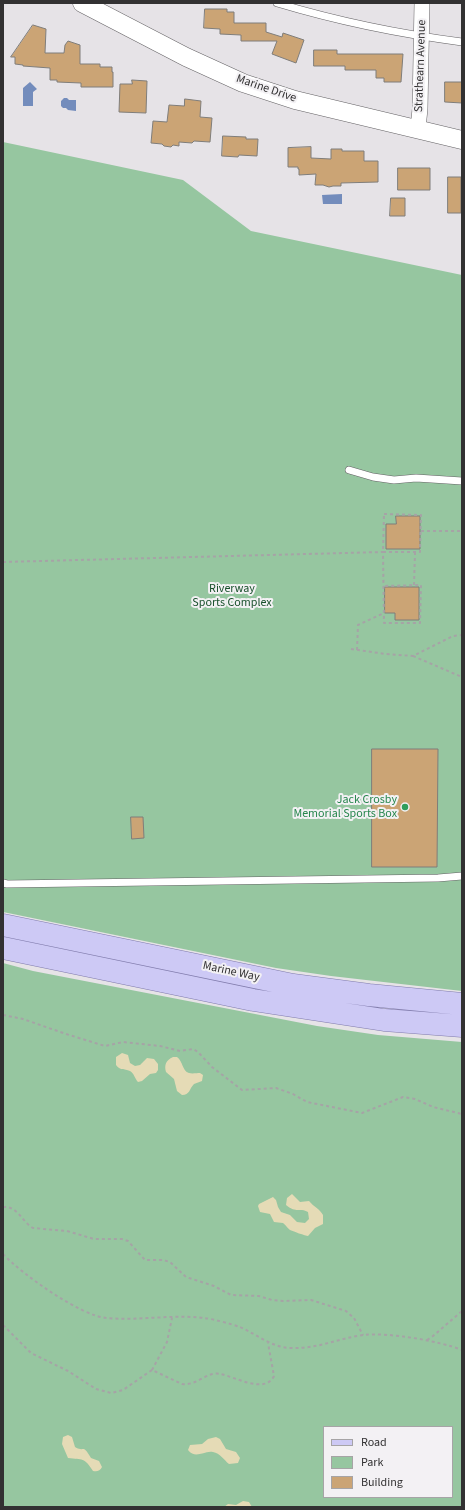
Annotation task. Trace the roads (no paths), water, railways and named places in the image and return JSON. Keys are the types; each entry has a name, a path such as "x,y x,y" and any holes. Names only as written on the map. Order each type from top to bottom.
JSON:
{"main road":[{"name":"Marine Way","path":"3,925 293,985 369,995 462,1004"},
{"name":"Marine Way","path":"3,948 253,1000 384,1020 462,1026"}],"street":[{"name":"Marine Drive","path":"82,3 186,57 243,83 295,100 418,128 462,140"},
{"name":"Strathearn Avenue","path":"418,128 420,109 422,3"}],"lane":[{"path":"276,3 372,27 422,37 462,42"},
{"path":"349,470 373,477 394,480 416,478 462,481"},
{"path":"3,883 414,878 462,876"}],"water":[{"path":"30,82 37,89 33,92 33,106 23,106 23,88"},
{"path":"64,98 76,100 76,111 68,110 61,106 61,101"},
{"path":"342,194 342,204 323,204 322,195"}],"place":[{"name":"Jack Crosby Memorial Sports Box","path":"405,807"}],"park label":[{"name":"Riverway Sports Complex","path":"232,596"}]}
